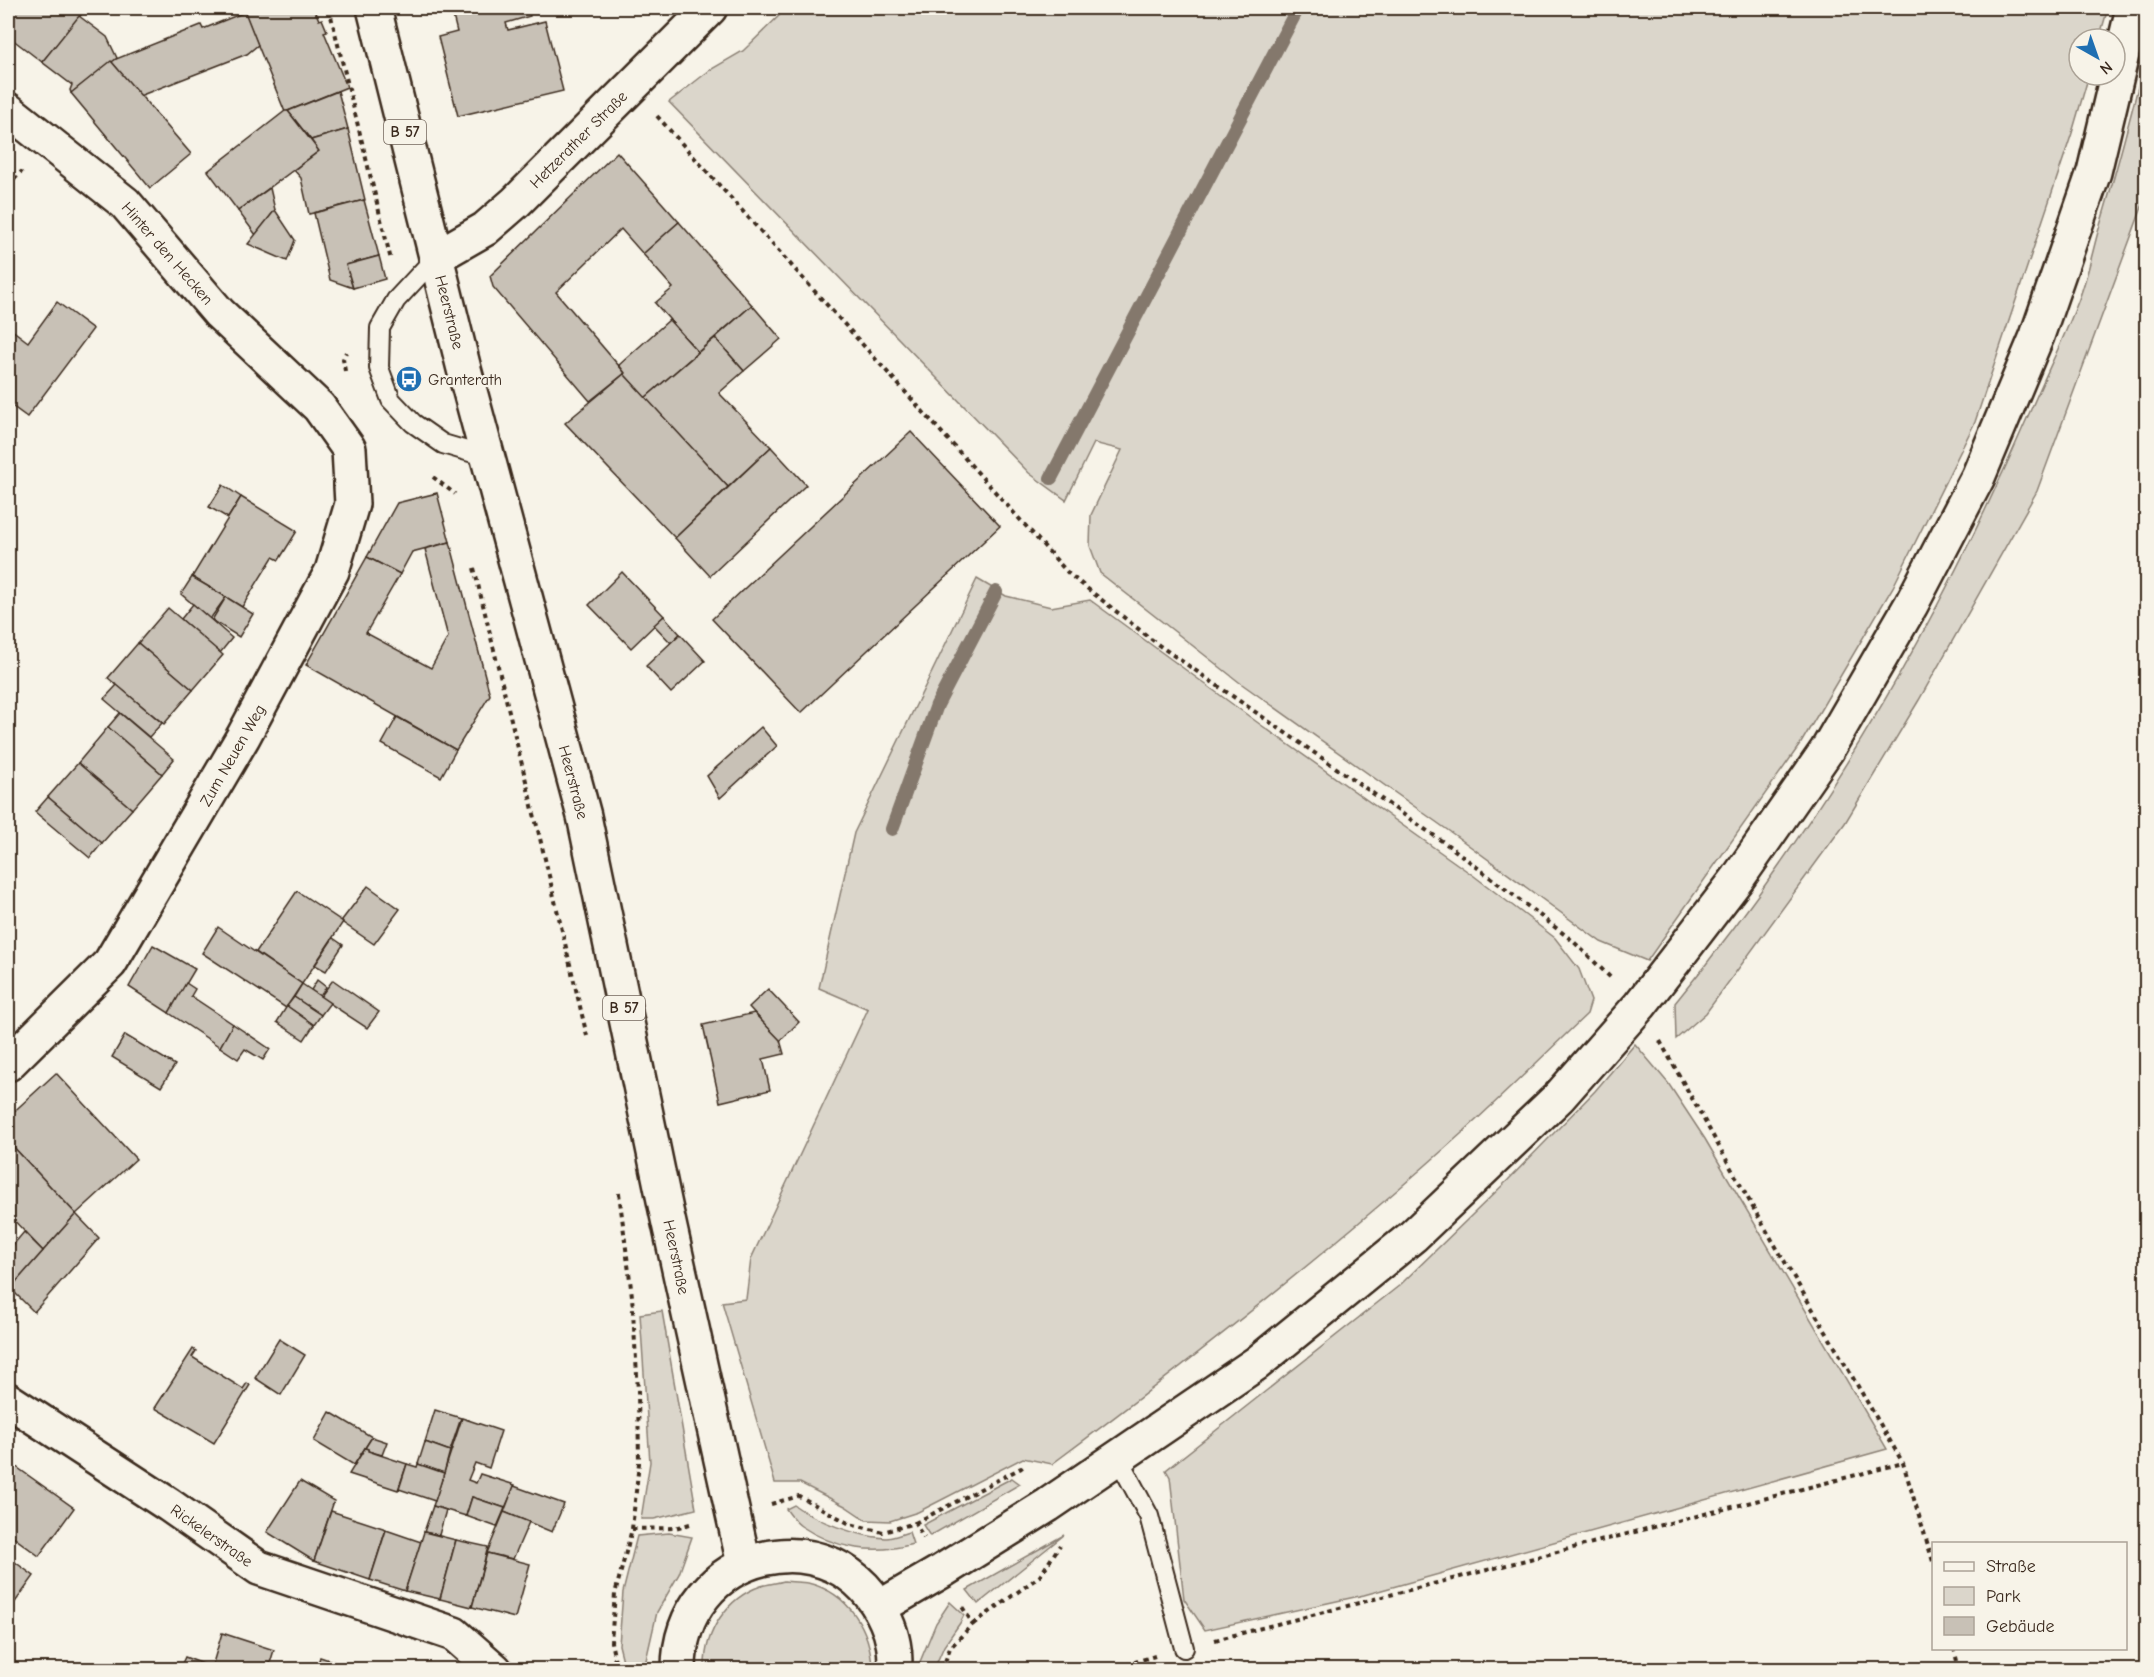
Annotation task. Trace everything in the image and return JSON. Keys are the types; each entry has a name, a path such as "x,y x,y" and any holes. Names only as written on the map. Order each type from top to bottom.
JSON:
{"street":[{"name":"Heerstraße","path":"374,8 435,257 584,816 666,1210 744,1564"},
{"name":"Hetzerather Straße","path":"435,257 485,229 516,202 710,8"},
{"path":"880,1607 1048,1504 1257,1363 1413,1236 1559,1097 1640,1005 1738,878 1827,750 1911,605 1978,477 2037,336 2094,172 2133,8"},
{"name":"Hinter den Hecken","path":"8,110 125,203 219,313 319,406"},
{"name":"Zum Neuen Weg","path":"8,1064 110,963 243,737 332,571 352,504 349,449 319,406"},
{"name":"Rickelerstraße","path":"8,1400 169,1504 259,1568 454,1634 495,1670"},
{"path":"679,1670 679,1650 683,1633 697,1603 713,1584 744,1564 773,1556 804,1556 826,1562 845,1572 864,1588 880,1607 890,1631 894,1670"}],"lane":[{"path":"435,257 396,300 380,328 380,368 391,400 413,423 443,444 487,457"},
{"path":"1118,1458 1149,1516 1184,1648"}],"path":[{"path":"329,8 393,269"},
{"path":"631,87 1068,574 1160,646 1452,848 1573,941 1640,1005 1755,1211 1903,1464 1932,1558"},
{"path":"346,378 343,359 348,348"},
{"path":"428,473 455,493 458,504"},
{"path":"472,562 589,1046"},
{"path":"617,1182 622,1205 632,1296 638,1391 639,1463 632,1529"},
{"path":"1108,1670 1184,1648 1903,1464"},
{"path":"915,1523 1021,1468 1048,1504"},
{"path":"973,1624 1040,1576 1063,1542"},
{"path":"1954,1650 1959,1670"},
{"path":"592,1670 616,1665"}],"green space":[{"path":"787,8 2108,8 2102,27 2067,27 2067,87 2085,87 1975,422 1893,587 1801,743 1647,961 1601,942 1239,682 1100,573 1090,546 1091,515 1122,450 1094,443 1066,500 1029,473 669,102 710,70 743,51"},
{"path":"2146,56 2145,199 2037,491 1919,700 1845,823 1706,1013 1676,1039 1675,1003 1780,864 1828,792 1874,718 1917,642 1996,487 2082,291"},
{"path":"977,579 1006,596 1051,607 1090,600 1474,876 1555,938 1579,969 1591,1001 1587,1014 1478,1119 1413,1177 1261,1303 1052,1464 1023,1458 918,1512 890,1521 866,1520 845,1506 800,1483 775,1483 722,1302 746,1299 751,1259 868,1009 819,988 854,833"},
{"path":"1635,1044 1668,1083 1705,1139 1887,1449 1364,1595 1205,1630 1184,1599 1170,1477 1166,1470 1400,1285 1595,1091"},
{"path":"662,1311 696,1509 654,1519 641,1519 650,1462 640,1314"},
{"path":"1012,1478 1020,1484 930,1536 923,1525"},
{"path":"794,1505 825,1522 863,1535 886,1538 909,1532 913,1544 884,1549 841,1545 814,1534 799,1524 786,1509"},
{"path":"669,1533 692,1537 679,1574 657,1612 644,1669 625,1669 619,1645 623,1592 637,1536"},
{"path":"1064,1535 978,1604 967,1590"},
{"path":"784,1581 808,1583 822,1588 846,1604 862,1627 871,1655 872,1669 705,1669 708,1643 713,1630 728,1608 737,1599 761,1586"},
{"path":"950,1602 964,1615 944,1646 934,1669 917,1669 936,1623"}],"building":[{"path":"8,8 71,8 81,15 42,62 8,36"},
{"path":"254,8 314,8 319,20 322,19 327,31 324,32 347,87 285,112 244,11"},
{"path":"451,8 528,8 530,16 506,23 508,30 545,21 563,91 458,116 438,37 457,32"},
{"path":"245,12 258,45 247,54 140,96 111,61 201,25 203,29"},
{"path":"79,16 107,37 117,58 71,93 72,85 42,62"},
{"path":"111,61 191,154 150,188 71,93"},
{"path":"338,91 348,129 311,140 288,111"},
{"path":"288,111 319,151 238,211 208,171"},
{"path":"348,129 365,200 309,214 301,178 294,170 319,151 311,140"},
{"path":"617,152 679,222 643,254 621,229 556,292 625,373 590,401 493,287 490,276"},
{"path":"270,188 275,210 256,235 238,211"},
{"path":"364,200 379,256 346,265 353,288 330,280 314,213"},
{"path":"275,210 295,240 287,261 248,244"},
{"path":"679,222 752,305 698,352 655,303 673,288 643,254"},
{"path":"379,256 385,279 353,288 346,265"},
{"path":"57,302 93,329 27,417 8,403 8,327 28,342"},
{"path":"752,305 781,339 744,371 715,338"},
{"path":"669,320 698,352 645,398 619,365"},
{"path":"715,338 744,371 719,393 771,447 728,487 645,398"},
{"path":"624,374 728,487 675,538 565,423"},
{"path":"911,432 1000,526 801,713 712,619"},
{"path":"771,447 806,485 710,576 675,538"},
{"path":"223,485 241,497 228,518 209,507"},
{"path":"437,493 450,542 412,552 400,574 367,557 397,503"},
{"path":"241,497 297,531 279,560 273,557 242,607 192,577"},
{"path":"450,542 490,695 456,750 306,665 367,557 400,574 366,633 431,668 448,637 425,549"},
{"path":"622,572 664,616 631,648 589,605"},
{"path":"192,577 226,597 210,619 181,594"},
{"path":"226,597 253,614 239,637 212,620"},
{"path":"193,604 232,638 220,653 181,619"},
{"path":"168,608 223,655 193,690 138,643"},
{"path":"664,616 680,634 671,643 654,625"},
{"path":"680,634 705,661 671,693 646,666"},
{"path":"138,643 193,690 164,724 108,678"},
{"path":"117,685 162,723 149,737 104,699"},
{"path":"120,713 174,759 162,774 108,727"},
{"path":"397,717 456,750 441,777 382,744"},
{"path":"108,727 162,774 132,809 78,763"},
{"path":"761,727 777,746 720,798 707,776"},
{"path":"78,763 132,809 102,843 48,797"},
{"path":"48,797 102,843 90,858 35,812"},
{"path":"368,886 400,909 374,944 342,920"},
{"path":"297,891 343,922 302,984 256,952"},
{"path":"218,927 302,984 286,1008 202,953"},
{"path":"333,938 343,945 326,971 315,965"},
{"path":"153,945 195,969 169,1013 129,987"},
{"path":"317,980 326,987 320,997 311,990"},
{"path":"333,980 379,1012 367,1028 320,997"},
{"path":"186,983 195,989 191,996 233,1024 220,1047 169,1013"},
{"path":"302,984 330,1003 321,1015 294,997"},
{"path":"768,989 799,1022 780,1041 749,1007"},
{"path":"294,997 321,1015 314,1025 287,1006"},
{"path":"287,1006 314,1025 304,1040 277,1022"},
{"path":"754,1013 780,1040 784,1054 763,1059 770,1090 720,1102 703,1025"},
{"path":"233,1024 270,1049 263,1060 245,1049 238,1059 220,1047"},
{"path":"125,1035 175,1065 161,1087 112,1057"},
{"path":"56,1073 136,1159 76,1214 8,1141 8,1117"},
{"path":"8,1141 76,1214 43,1251 8,1214"},
{"path":"76,1214 99,1238 34,1312 10,1288"},
{"path":"24,1232 43,1251 8,1291 8,1251"},
{"path":"279,1339 305,1355 281,1395 255,1378"},
{"path":"193,1349 196,1351 192,1357 243,1389 247,1383 250,1385 214,1443 155,1408"},
{"path":"435,1410 461,1418 450,1451 425,1442"},
{"path":"330,1412 372,1437 354,1465 314,1441"},
{"path":"462,1418 501,1431 489,1468 475,1463 468,1480 476,1483 480,1474 515,1485 505,1508 472,1497 466,1516 433,1506"},
{"path":"372,1437 387,1442 382,1455 365,1448"},
{"path":"425,1442 450,1451 444,1473 418,1464"},
{"path":"365,1448 407,1464 398,1490 349,1474"},
{"path":"8,1461 74,1508 39,1556 8,1533"},
{"path":"407,1464 417,1467 418,1464 444,1473 435,1501 399,1489"},
{"path":"300,1481 334,1501 314,1561 267,1532"},
{"path":"514,1486 564,1504 552,1532 504,1512"},
{"path":"472,1497 505,1508 497,1527 466,1516"},
{"path":"433,1506 446,1510 439,1535 424,1532"},
{"path":"331,1511 386,1529 370,1580 314,1561"},
{"path":"504,1512 529,1522 513,1559 487,1553"},
{"path":"386,1530 421,1542 405,1591 370,1580"},
{"path":"424,1532 456,1540 440,1599 405,1591"},
{"path":"456,1540 488,1547 472,1607 440,1599"},
{"path":"487,1553 530,1564 515,1618 472,1607"},
{"path":"8,1557 34,1576 8,1612"},
{"path":"222,1633 274,1650 268,1670 211,1670"},
{"path":"185,1657 211,1667 210,1670 179,1670"},
{"path":"320,1657 359,1670 316,1670"},
{"path":"1244,1664 1246,1670 1223,1670"}],"waterway":[{"path":"1051,478 1298,8"},
{"path":"892,829 937,705 996,592"}],"place":[{"name":"Granterath","path":"409,379"}]}
